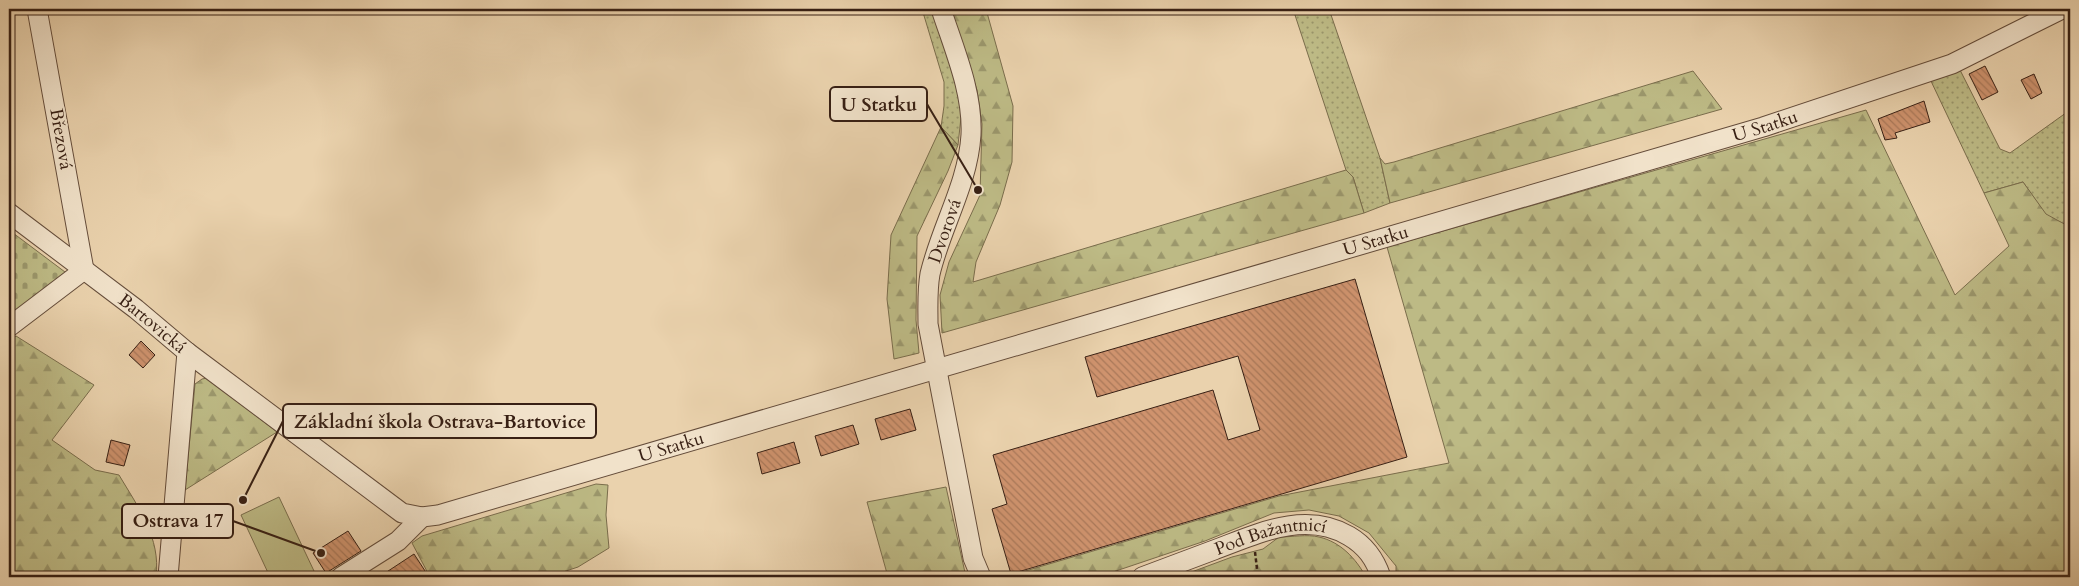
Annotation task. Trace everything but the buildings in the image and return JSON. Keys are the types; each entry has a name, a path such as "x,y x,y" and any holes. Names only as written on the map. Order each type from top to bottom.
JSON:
{"street":[{"name":"Březová","path":"37,9 84,270"},
{"name":"Dvorová","path":"935,369 928,324 928,289 937,251 966,168 971,124 968,95 941,9"},
{"name":"U Statku","path":"187,352 402,513 422,517 438,515 1763,127 1952,64 2062,9"},
{"name":"Bartovická","path":"9,213 187,352 168,577"},
{"path":"9,328 84,270"},
{"path":"935,369 973,558 981,577"},
{"path":"341,577 398,541 422,517"},
{"name":"Pod Bažantnicí","path":"1142,577 1259,533 1299,524 1333,529 1358,542 1372,557 1381,577"}],"path":[{"path":"1254,545 1258,577"}],"green space":[{"path":"922,9 934,9 958,79 962,108 958,145 941,127 944,106 944,82"},
{"path":"951,9 986,9 1013,106 1012,162 1000,205 976,262 973,282 1346,170 1353,177 1364,213 942,333 940,295 949,262 980,195 982,124 977,90"},
{"path":"1293,9 1329,9 1380,158 1390,203 1364,213 1353,177 1346,170"},
{"path":"1959,68 2000,149 2010,153 2070,110 2070,232 2068,226 2046,215 2023,182 1984,193 1930,79"},
{"path":"1693,71 1722,109 1390,203 1380,158 1385,164 1394,162"},
{"path":"1866,110 1955,295 2009,246 1984,193 2023,182 2046,214 2068,226 2070,232 2070,577 1396,577 1396,566 1369,533 1339,516 1309,510 1274,513 1205,541 1098,577 1005,577 1279,496 1449,463 1387,247"},
{"path":"941,127 958,145 948,171 917,236 916,320 919,353 894,359 887,299 891,235"},
{"path":"9,230 69,275 9,320"},
{"path":"16,336 94,385 52,440 95,470 119,475 152,536 157,563 156,577 9,577 9,341"},
{"path":"207,378 277,432 185,490 195,384"},
{"path":"596,484 608,485 606,515 609,548 578,567 548,577 430,577 412,543 422,536"},
{"path":"946,487 966,577 888,577 867,502"},
{"path":"279,497 314,571 300,577 270,577 241,515"},
{"path":"1310,536 1327,539 1347,552 1366,577 1178,577 1232,557 1263,549 1279,537"}],"place":[{"name":"U Statku","path":"978,190"},
{"name":"Základní škola Ostrava-Bartovice","path":"243,500"},
{"name":"Ostrava 17","path":"321,553"}]}
